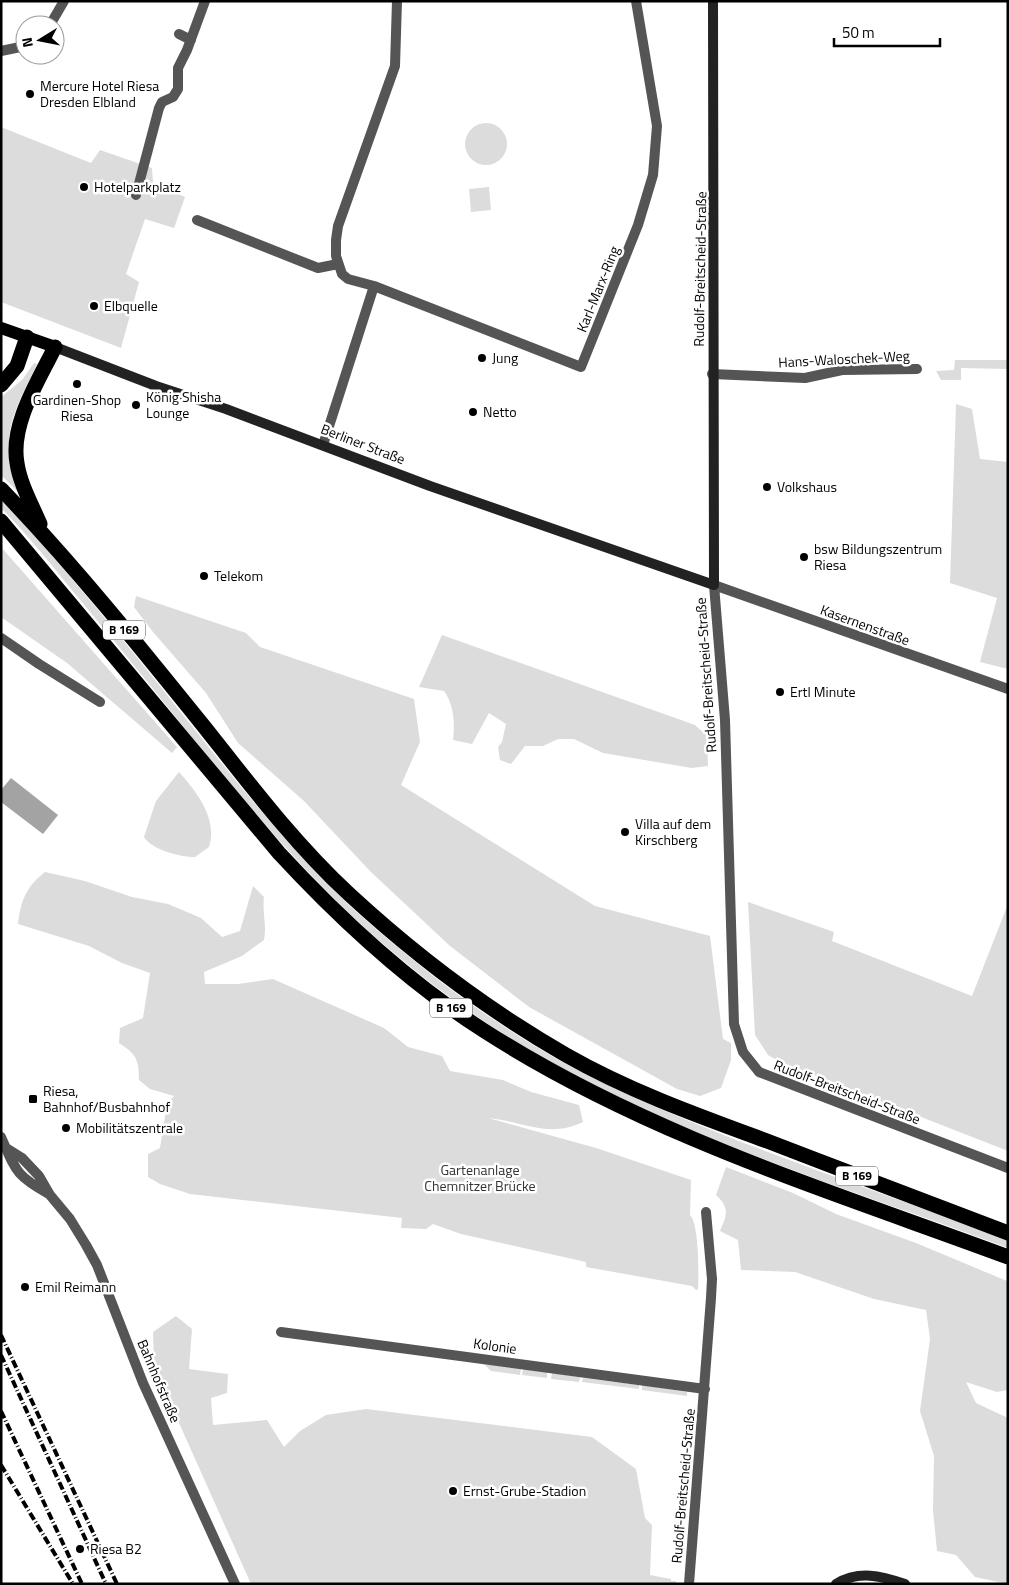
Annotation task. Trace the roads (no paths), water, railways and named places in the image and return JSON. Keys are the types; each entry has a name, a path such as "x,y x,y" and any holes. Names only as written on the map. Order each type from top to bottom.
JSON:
{"highway":[{"path":"1,385 17,366 28,337"},
{"path":"43,533 18,471 16,448 25,412 55,347"},
{"name":"B 169","path":"1,489 43,533 289,830 348,893 435,969 521,1028 569,1056 643,1092 718,1123 1004,1229"},
{"name":"B 169","path":"1,520 279,853 312,888 374,946 444,1003 521,1054 632,1113 812,1184 1008,1256"},
{"path":"1,533 28,552"}],"main road":[{"name":"Rudolf-Breitscheid-Straße","path":"713,1 715,213 712,374 714,585"},
{"name":"Berliner Straße","path":"1,328 477,503 714,585"},
{"path":"836,1584 849,1577 872,1574 905,1584"}],"street":[{"path":"56,15 64,1"},
{"path":"197,220 318,268 338,264 335,247 338,226 395,66 397,1"},
{"name":"Karl-Marx-Ring","path":"338,264 342,274 348,279 374,286 581,367 638,224 653,175 657,126 636,1"},
{"path":"136,195 159,108 162,102 173,97 178,89 178,68 191,40 203,2"},
{"path":"179,34 191,40"},
{"path":"1,51 15,48"},
{"path":"323,445 374,286"},
{"name":"Hans-Waloschek-Weg","path":"712,374 805,378 842,370 917,369"},
{"name":"Kasernenstraße","path":"714,585 1008,689"},
{"name":"Rudolf-Breitscheid-Straße","path":"714,585 725,720 734,1024 743,1052 759,1072 1008,1168"},
{"path":"1,638 100,702"},
{"name":"Bahnhofstraße","path":"1,1137 18,1174 25,1181 50,1195 70,1219 97,1265 143,1383 235,1584"},
{"name":"Rudolf-Breitscheid-Straße","path":"689,1584 712,1278 706,1212"},
{"name":"Kolonie","path":"281,1332 705,1389"}],"railway":[{"path":"1,1335 117,1584"},
{"path":"1,1355 106,1584"},
{"path":"1,1411 82,1584"},
{"path":"1,1465 73,1584"}],"place":[{"name":"Mercure Hotel Riesa Dresden Elbland","path":"30,94"},
{"name":"Hotelparkplatz","path":"84,187"},
{"name":"Elbquelle","path":"94,306"},
{"name":"Jung","path":"482,358"},
{"name":"Gardinen-Shop Riesa","path":"77,384"},
{"name":"König Shisha Lounge","path":"136,405"},
{"name":"Netto","path":"473,412"},
{"name":"Volkshaus","path":"767,487"},
{"name":"bsw Bildungszentrum Riesa","path":"804,557"},
{"name":"Telekom","path":"204,576"},
{"name":"Ertl Minute","path":"780,692"},
{"name":"Villa auf dem Kirschberg","path":"625,832"},
{"name":"Riesa, Bahnhof/Busbahnhof","path":"33,1099"},
{"name":"Mobilitätszentrale","path":"66,1128"},
{"name":"Emil Reimann","path":"25,1287"},
{"name":"Ernst-Grube-Stadion","path":"453,1491"},
{"name":"Riesa B2","path":"80,1549"}],"park label":[{"name":"Gartenanlage Chemnitzer Brücke","path":"480,1178"}]}
